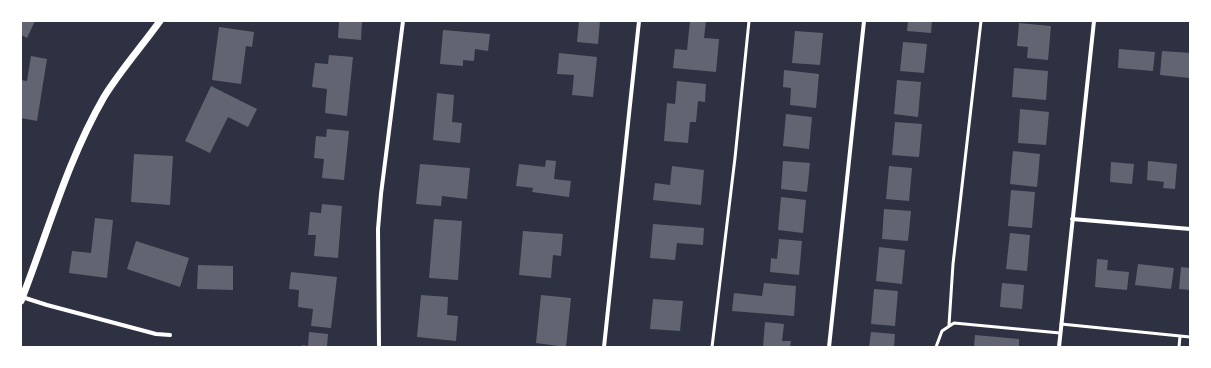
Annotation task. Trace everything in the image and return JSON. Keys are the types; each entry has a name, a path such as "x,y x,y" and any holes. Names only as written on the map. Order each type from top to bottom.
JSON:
{"street":[{"path":"160,21 105,96 86,132 67,175 22,299 156,334 170,335"},
{"path":"379,347 378,229 403,21"},
{"path":"604,347 639,21"},
{"path":"829,347 864,21"},
{"path":"1059,347 1094,21"},
{"path":"1072,219 1190,229"}],"lane":[{"path":"712,347 735,158 749,21"},
{"path":"949,325 953,264 981,21"},
{"path":"936,347 939,334 949,325 958,323 1060,333"},
{"path":"1061,324 1190,337"},
{"path":"1179,347 1180,336"}],"building":[{"path":"21,21 35,21 27,38 21,35"},
{"path":"339,21 362,21 361,40 338,38"},
{"path":"579,21 600,21 598,44 577,42"},
{"path":"690,21 706,21 704,38 719,39 716,72 673,68 675,49 687,50"},
{"path":"908,21 932,21 931,33 907,31"},
{"path":"1019,23 1051,26 1048,60 1027,58 1028,47 1017,46"},
{"path":"219,27 254,32 252,47 246,46 241,84 212,80"},
{"path":"443,30 490,34 488,51 475,49 474,61 463,60 463,66 440,64"},
{"path":"795,31 823,33 820,65 792,63"},
{"path":"903,42 927,44 924,73 900,71"},
{"path":"1119,49 1155,52 1153,71 1118,68"},
{"path":"1162,51 1190,53 1189,78 1160,75"},
{"path":"559,53 597,57 593,97 572,95 574,75 557,74"},
{"path":"329,55 353,57 347,116 325,113 327,89 312,87 315,63 328,64"},
{"path":"31,56 47,59 37,121 21,118 21,80 27,81"},
{"path":"1014,68 1048,71 1046,100 1012,97"},
{"path":"784,70 819,74 816,108 790,105 791,88 783,87"},
{"path":"897,80 921,82 918,117 894,114"},
{"path":"677,81 706,84 705,102 698,101 696,122 690,122 688,143 664,141 667,103 675,104"},
{"path":"211,86 257,109 248,127 228,117 210,153 185,141"},
{"path":"437,93 454,95 452,122 462,123 460,143 433,140"},
{"path":"1020,109 1049,112 1046,145 1018,143"},
{"path":"786,114 812,117 809,149 783,146"},
{"path":"895,122 922,124 919,157 892,155"},
{"path":"327,129 349,131 344,180 322,178 324,159 314,158 316,136 326,137"},
{"path":"1013,151 1040,154 1037,187 1010,184"},
{"path":"134,154 173,156 170,205 131,202"},
{"path":"546,160 556,161 554,179 571,181 569,197 532,192 533,188 516,186 519,164 545,167"},
{"path":"783,161 810,163 807,192 781,189"},
{"path":"1148,161 1177,164 1175,189 1163,188 1164,182 1147,180"},
{"path":"1111,162 1134,164 1132,184 1110,182"},
{"path":"420,164 470,168 467,199 442,196 441,206 416,204"},
{"path":"672,166 704,170 701,205 653,200 655,183 670,185"},
{"path":"889,166 912,168 909,201 886,199"},
{"path":"1011,190 1035,192 1032,228 1008,226"},
{"path":"781,197 806,200 803,233 778,230"},
{"path":"322,204 342,206 338,258 314,256 316,235 308,235 310,212 321,213"},
{"path":"884,209 911,211 908,241 882,239"},
{"path":"95,218 113,220 107,278 69,273 72,251 91,253"},
{"path":"434,219 462,221 458,280 429,278"},
{"path":"653,224 704,228 703,245 677,243 675,260 650,258"},
{"path":"523,231 563,234 561,256 553,255 551,278 519,275"},
{"path":"1010,233 1030,235 1027,271 1006,269"},
{"path":"779,239 802,241 799,275 770,272 771,258 777,259"},
{"path":"136,241 189,258 180,287 127,269"},
{"path":"879,247 905,250 902,284 876,281"},
{"path":"1097,259 1108,260 1107,270 1129,272 1127,290 1095,287"},
{"path":"1138,264 1174,268 1171,289 1135,285"},
{"path":"198,265 233,266 233,290 197,289"},
{"path":"1181,267 1190,268 1190,290 1179,289"},
{"path":"291,272 337,277 331,328 311,326 313,309 298,307 299,290 289,289"},
{"path":"764,283 796,286 794,316 732,311 734,293 762,296"},
{"path":"1002,283 1024,285 1022,309 1000,307"},
{"path":"874,289 898,291 895,326 871,324"},
{"path":"421,295 448,297 447,315 458,316 456,341 417,337"},
{"path":"541,295 571,298 566,347 536,343"},
{"path":"653,299 683,301 680,331 650,329"},
{"path":"765,322 784,324 782,341 791,341 790,347 763,347"},
{"path":"309,332 328,334 327,347 302,347 302,345 308,346"},
{"path":"871,332 895,334 894,347 869,347"},
{"path":"975,335 1019,339 1019,347 974,347"}]}
